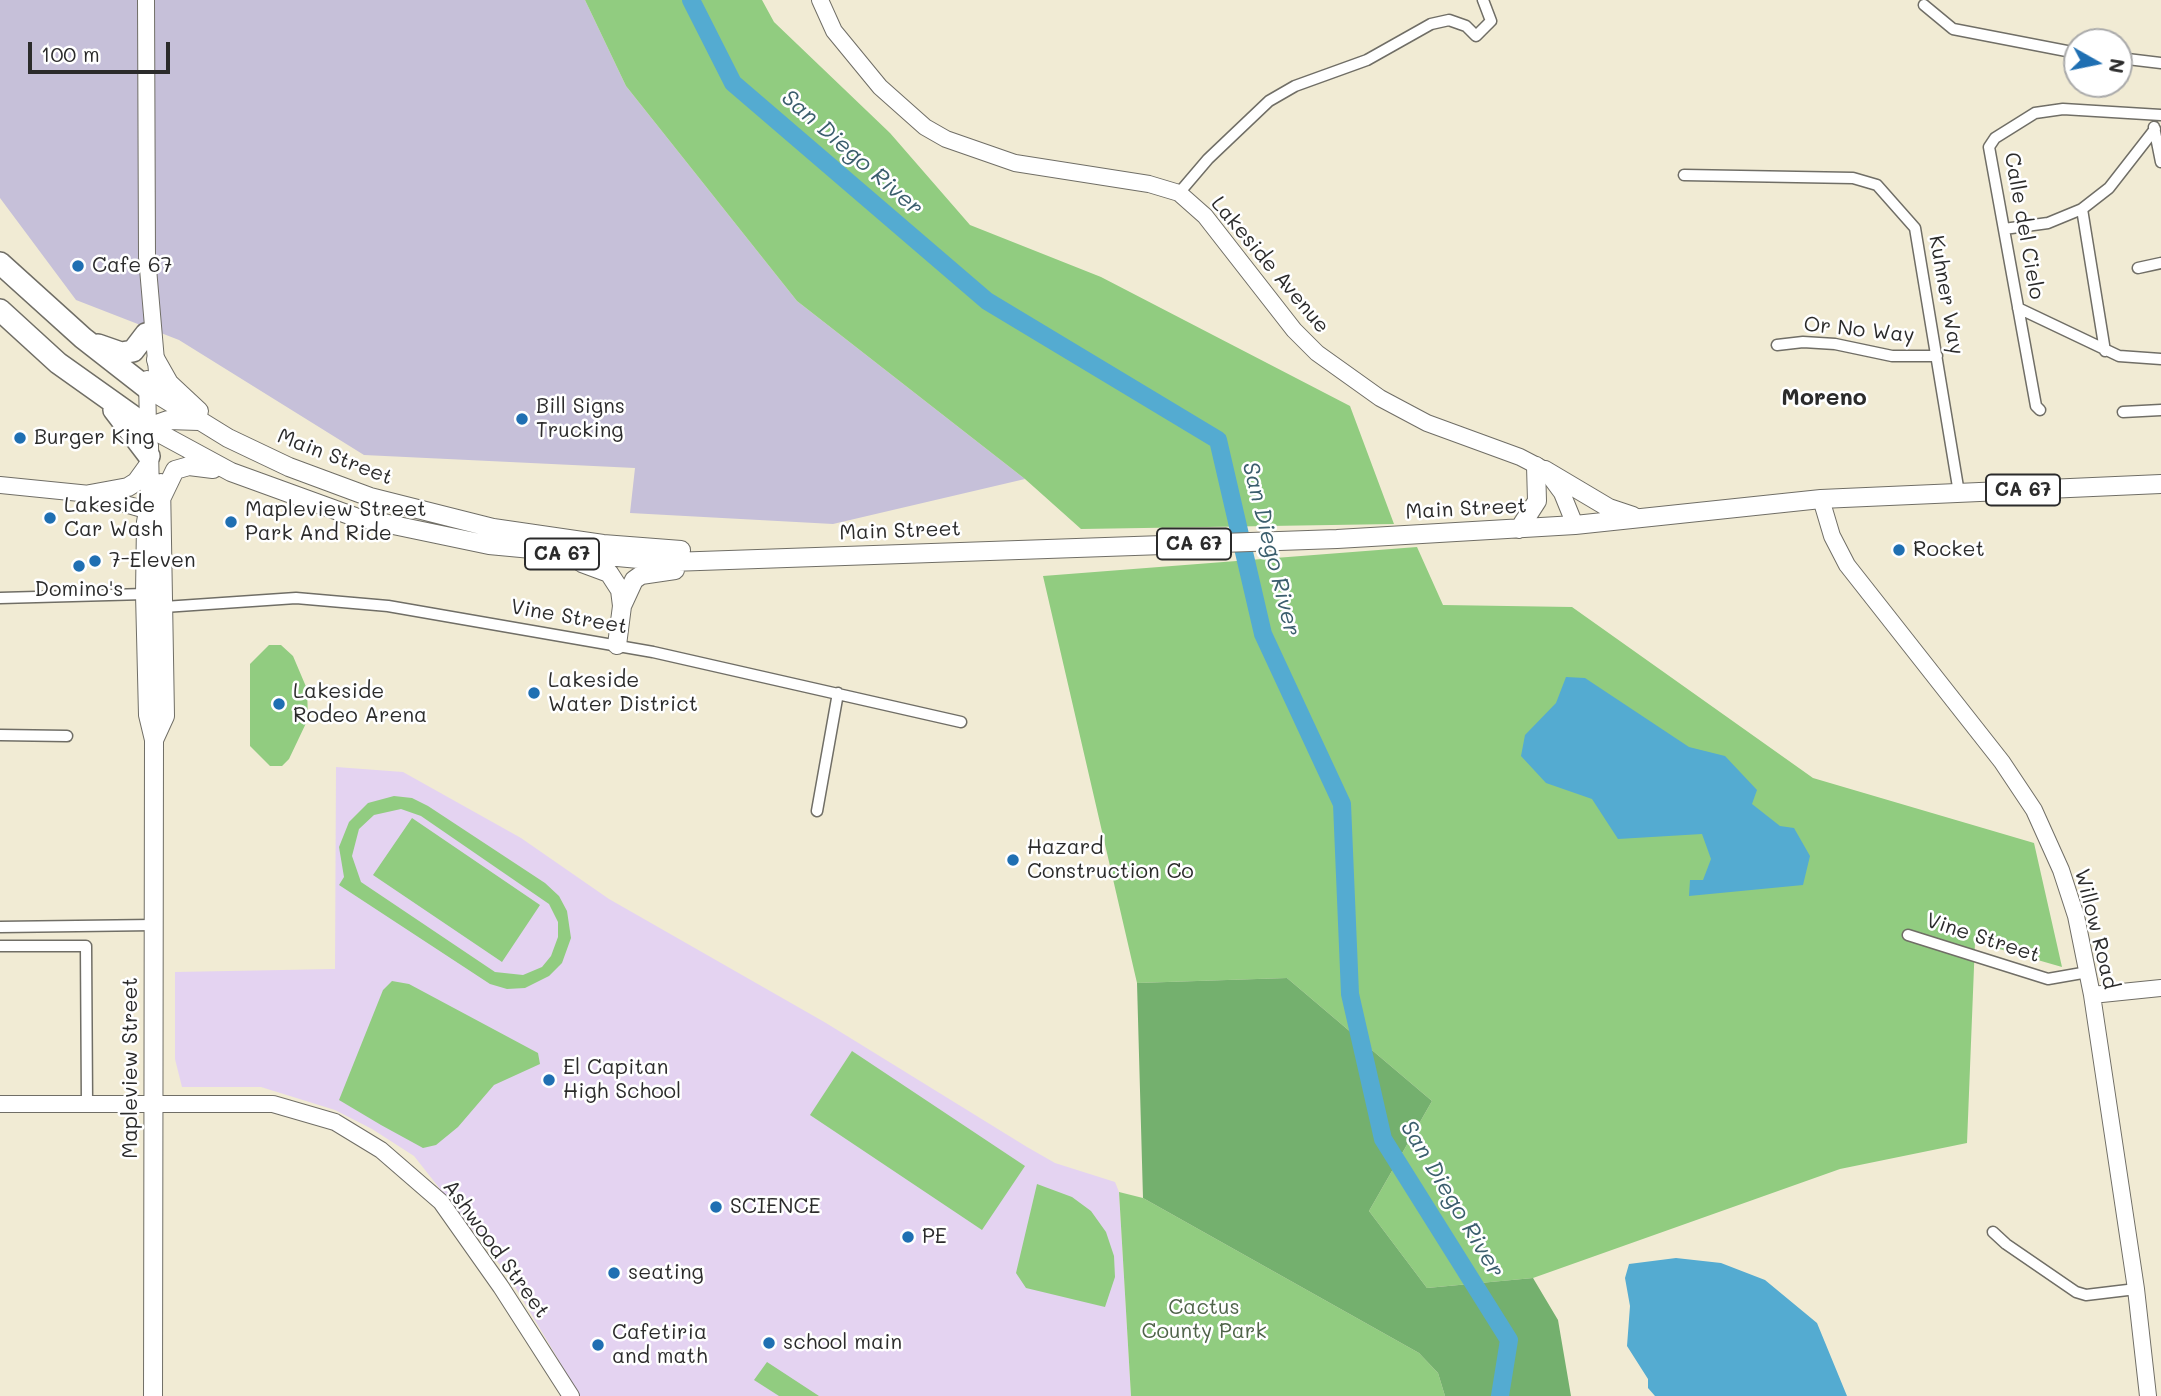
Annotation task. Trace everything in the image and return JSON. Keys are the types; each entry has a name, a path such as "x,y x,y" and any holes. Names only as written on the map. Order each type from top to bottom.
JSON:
{"highway":[{"name":"CA 67","path":"0,263 151,395"},
{"name":"CA 67","path":"0,310 58,363 109,402 156,428"},
{"path":"83,338 121,353 133,351 146,334"},
{"path":"149,460 120,422 109,402 151,395"}],"main road":[{"name":"Mapleview Street","path":"146,0 149,300 156,360 151,395"},
{"name":"Lakeside Avenue","path":"821,0 834,31 880,87 925,127 946,139 1015,163 1149,184 1179,193 1205,216 1294,330 1340,372 1380,398 1427,422 1541,468"},
{"name":"Mapleview Street","path":"149,300 145,310 146,334 156,428 157,508 164,607 165,716 154,740"},
{"path":"156,360 168,381 198,410 205,424 156,428"},
{"name":"Main Street","path":"151,395 289,467 370,497 436,515 493,528 603,544 772,558"},
{"name":"Mapleview Street","path":"153,1396 154,740 148,715 145,594 157,508 149,460 156,428"},
{"name":"Main Street","path":"156,428 231,472 355,517 489,545 550,553 670,562 1519,529 1821,499 2161,484"},
{"path":"90,494 128,487 136,482 149,460"},
{"path":"0,485 90,494 157,508 175,470 189,466 231,472"},
{"path":"1541,468 1609,508 1636,518"},
{"path":"1541,468 1562,493 1575,525"},
{"path":"1519,529 1537,501 1541,468"},
{"name":"Willow Road","path":"1821,499 1832,536 1847,565 2002,762 2034,810 2061,870 2076,915 2092,995 2136,1289 2148,1396"},
{"path":"550,553 609,573 620,590 622,606"},
{"path":"617,645 622,606 628,589 641,575 772,558"},
{"path":"2092,995 2161,988"},
{"name":"Ashwood Street","path":"0,1104 273,1104 335,1122 380,1150 441,1202 501,1287 571,1396"}],"street":[{"path":"1179,193 1208,159 1269,102 1295,86 1367,60 1431,24 1449,20 1466,26 1476,36 1491,21 1483,0"},
{"path":"1924,5 1953,29 2063,50"},
{"path":"2133,60 2161,63"},
{"name":"Calle del Cielo","path":"2040,410 2036,406 1989,147 1994,138 2035,113 2063,109 2157,115"},
{"path":"2157,115 2155,129 2161,162"},
{"path":"2004,229 2048,223 2082,209 2109,188 2155,129"},
{"name":"Kuhner Way","path":"1684,175 1853,178 1877,185 1915,228 1959,493"},
{"path":"2082,209 2105,351"},
{"path":"2138,268 2161,263"},
{"path":"2018,308 2105,351 2135,359 2161,359"},
{"name":"Or No Way","path":"1777,345 1803,342 1853,345 1892,356 1937,356"},
{"path":"2123,412 2161,410"},
{"path":"0,598 145,594"},
{"name":"Vine Street","path":"164,607 296,598 388,606 617,645 961,722"},
{"path":"817,811 838,693"},
{"path":"0,735 67,736"},
{"path":"0,927 154,925"},
{"name":"Vine Street","path":"1909,935 2048,979 2088,972"},
{"path":"0,946 86,946 86,1104"},
{"path":"1993,1232 2006,1244 2076,1292 2087,1295 2136,1289"}],"shaded area":[{"path":"0,0 585,0 626,86 797,301 1025,479 833,524 630,513 635,468 364,455 179,340 76,300 0,198"},
{"name":"El Capitan High School","path":"336,767 403,772 521,838 609,899 826,1023 1027,1147 1055,1163 1115,1182 1119,1192 1131,1396 580,1396 508,1275 414,1156 372,1129 335,1110 261,1087 182,1087 175,1059 175,972 335,969"}],"green space":[{"path":"585,0 762,0 774,22 890,133 970,225 1101,277 1350,406 1394,524 1081,529 1025,479 797,301 626,86"},
{"path":"1417,547 1443,605 1572,607 1813,778 2034,843 2062,967 1975,942 1967,1143 1840,1169 1533,1278 1427,1288 1369,1211 1432,1101 1287,978 1137,983 1043,576"},
{"name":"Lakeside Rodeo Arena","path":"269,645 281,645 293,656 307,689 308,719 289,759 282,766 270,766 250,746 250,664"},
{"path":"394,796 412,798 545,883 559,896 567,911 571,938 562,963 549,976 525,988 507,989 490,984 339,885 344,877 339,847 349,822 368,803","holes":["401,809 421,816 549,904 558,922 558,937 551,956 542,967 523,975 495,972 361,882 352,856 359,829 374,815"]},
{"path":"412,818 540,905 502,962 373,875"},
{"path":"1287,978 1432,1101 1369,1211 1427,1288 1533,1278 1558,1320 1571,1396 1445,1396 1438,1373 1419,1353 1143,1198 1137,983"},
{"path":"392,981 409,984 538,1053 540,1064 494,1085 458,1127 436,1145 423,1148 339,1100 383,990"},
{"path":"852,1051 1025,1166 982,1230 810,1115"},
{"path":"1037,1184 1072,1197 1091,1211 1106,1232 1114,1256 1115,1277 1105,1307 1026,1288 1016,1273"},
{"name":"Cactus County Park","path":"1119,1192 1143,1198 1419,1353 1438,1373 1445,1396 1131,1396"},
{"path":"767,1362 819,1396 779,1396 754,1380"}],"water":[{"path":"1566,677 1585,678 1689,747 1725,756 1757,790 1752,804 1780,826 1794,828 1810,856 1803,885 1689,896 1690,880 1703,880 1711,859 1702,834 1618,839 1592,799 1546,783 1521,756 1525,735 1556,703"},
{"path":"1676,1258 1721,1263 1765,1280 1817,1323 1847,1396 1655,1396 1648,1388 1648,1379 1627,1346 1630,1306 1625,1278 1629,1264"}],"waterway":[{"name":"San Diego River","path":"691,0 733,83 987,301 1218,440 1263,634 1342,804 1350,994 1383,1139 1509,1340 1500,1396"}],"place":[{"name":"Cafe 67","path":"78,266"},
{"name":"Bill Signs Trucking","path":"522,419"},
{"name":"Burger King","path":"20,438"},
{"name":"Lakeside Car Wash","path":"50,518"},
{"name":"Mapleview Street Park And Ride","path":"231,522"},
{"name":"Rocket","path":"1899,550"},
{"name":"7-Eleven","path":"95,561"},
{"name":"Domino's","path":"79,566"},
{"name":"Lakeside Water District","path":"534,693"},
{"name":"Lakeside Rodeo Arena","path":"279,704"},
{"name":"Hazard Construction Co","path":"1013,860"},
{"name":"El Capitan High School","path":"549,1080"},
{"name":"SCIENCE","path":"716,1207"},
{"name":"PE","path":"908,1237"},
{"name":"seating","path":"614,1273"},
{"name":"school main","path":"769,1343"},
{"name":"Cafetiria and math","path":"598,1345"}],"district":[{"name":"Moreno","path":"1824,398"}]}
